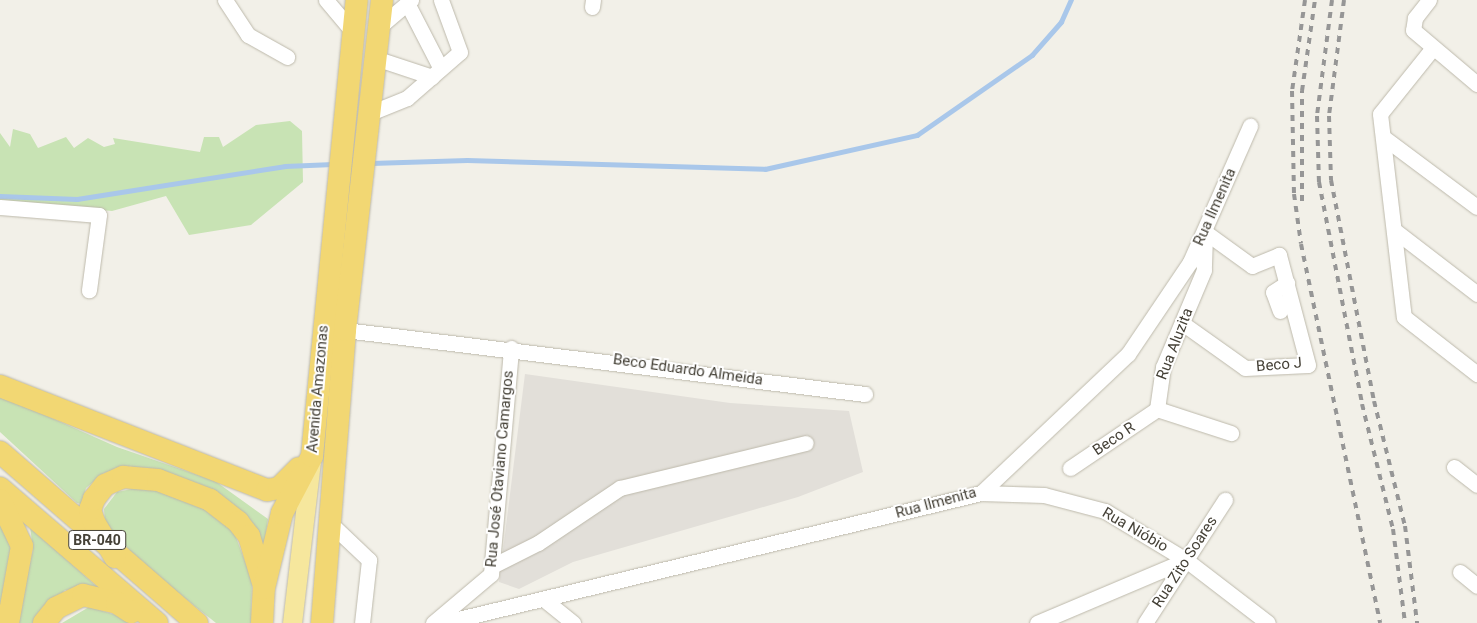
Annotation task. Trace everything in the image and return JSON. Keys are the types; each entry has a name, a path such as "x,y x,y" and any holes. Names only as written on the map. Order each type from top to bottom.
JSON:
{"highway":[{"name":"Avenida Amazonas","path":"312,456 335,192 357,0"},
{"name":"Avenida Amazonas","path":"322,623 345,330 382,0"},
{"path":"0,386 267,490 278,488 312,456"},
{"name":"BR-040","path":"0,452 115,557 197,623"},
{"path":"262,623 264,588 282,512 312,456"},
{"path":"115,557 94,522 90,510 94,499 105,485 123,477 158,480 210,500 238,522 249,536 264,588"},
{"name":"BR-040","path":"0,488 157,623"},
{"path":"0,500 22,546 8,623"},
{"path":"44,623 56,608 83,595 116,603 148,623"}],"main road":[{"name":"Avenida Amazonas","path":"292,623 312,456"}],"street":[{"path":"225,0 248,35 287,56"},
{"path":"326,0 353,32"},
{"path":"370,113 407,98 460,52 441,0"},
{"path":"1429,0 1415,18 1413,30 1432,49 1477,84"},
{"path":"379,27 409,2 436,72"},
{"path":"1432,49 1380,114 1404,317 1477,374"},
{"path":"375,58 436,72"},
{"name":"Rua Ilmenita","path":"442,623 546,601 981,492 1128,354 1205,232 1250,126"},
{"path":"1383,137 1477,207"},
{"path":"0,207 99,215 89,290"},
{"path":"1394,230 1477,294"},
{"path":"1205,232 1252,266 1279,255 1287,283 1273,292 1280,311"},
{"name":"Rua Aluzita","path":"1157,409 1159,378 1204,270 1205,232"},
{"name":"Beco J","path":"1182,323 1245,368 1308,365 1287,283"},
{"name":"Beco Eduardo Almeida","path":"345,330 512,348 865,394"},
{"name":"Rua José Otaviano Camargos","path":"433,623 492,574 512,348"},
{"path":"1157,409 1231,433"},
{"name":"Beco R","path":"1070,468 1157,409"},
{"path":"492,566 538,543 620,488 806,443"},
{"path":"1454,466 1477,485"},
{"name":"Rua Nióbio","path":"981,492 1044,495 1105,511 1186,560 1268,623"},
{"name":"Rua Zito Soares","path":"1145,623 1225,500"},
{"path":"330,523 370,560 362,623"},
{"path":"1037,623 1186,560"},
{"path":"1460,572 1477,586"},
{"path":"546,601 572,623"}],"shaded area":[{"path":"525,374 730,403 849,411 863,472 798,497 573,562 519,589 499,582"}],"green space":[{"path":"290,121 302,131 303,182 251,225 189,235 166,196 112,211 0,200 0,133 10,147 13,129 30,134 38,148 66,137 74,148 88,138 104,147 115,144 113,138 200,152 204,137 219,137 223,147 256,125"},
{"path":"0,395 117,447 215,481 268,519 264,548 257,530 130,466 104,473 86,488 81,504 77,503 0,432"},
{"path":"136,488 174,493 213,513 234,532 252,580 251,623 216,623 123,549 105,523 104,509 117,492"},
{"path":"0,521 11,549 0,611"},
{"path":"30,526 98,588 65,590 34,623 16,623 33,550"},
{"path":"89,607 116,615 130,623 62,623"}],"waterway":[{"path":"371,163 467,160 765,169 917,135 1032,55 1061,22 1071,0"},
{"path":"0,196 77,199 285,166 333,164"}],"railway":[{"path":"1305,0 1292,91 1294,194 1301,244 1380,623"},
{"path":"1302,201 1302,91 1315,0"},
{"path":"1332,0 1317,116 1319,182 1362,404 1393,529 1405,623"},
{"path":"1344,0 1329,116 1331,180 1374,401 1405,526 1417,623"}]}
